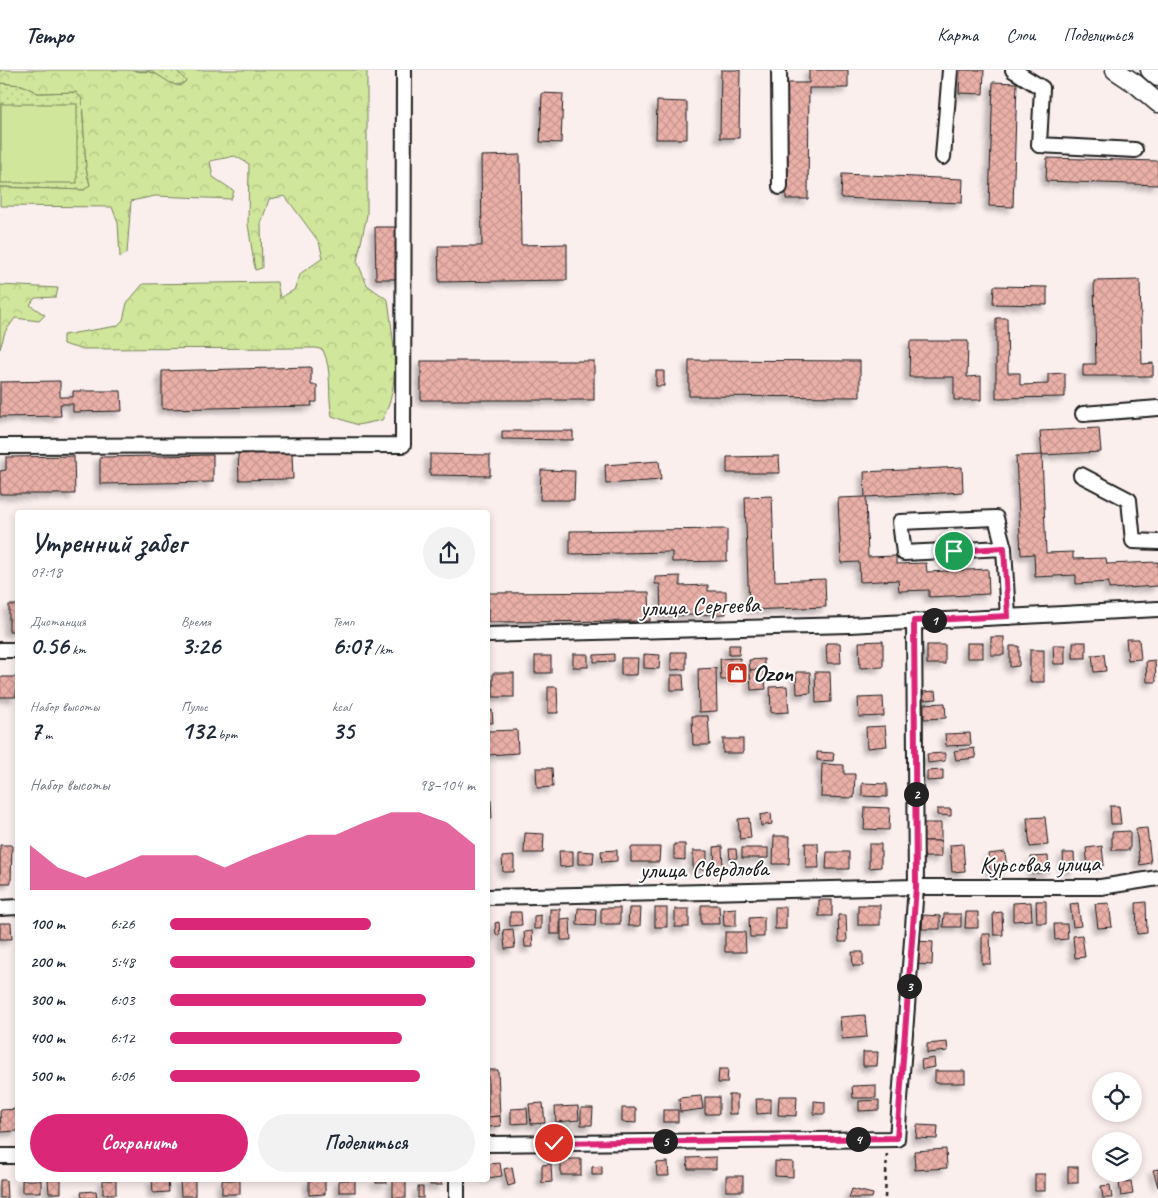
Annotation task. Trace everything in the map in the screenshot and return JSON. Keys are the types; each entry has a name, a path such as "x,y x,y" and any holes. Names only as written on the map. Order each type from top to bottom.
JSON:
{"main road":[{"path":"1115,70 1158,103"},
{"path":"1150,70 1158,78"}],"street":[{"path":"0,446 403,445 404,70"},
{"path":"779,70 780,187"},
{"path":"943,157 950,70"},
{"path":"1013,70 1042,88 1039,145 1135,150"},
{"path":"1083,414 1158,408"},
{"path":"1081,475 1129,500 1133,541 1158,542"},
{"path":"1004,548 904,554 900,522 996,518 1004,548 1008,616"},
{"name":"улица Сергеева","path":"490,635 914,621 1158,609"},
{"path":"490,1144 892,1139 919,887 914,621"},
{"path":"0,650 15,650"},
{"name":"Курсовая улица","path":"919,887 1100,887 1158,878"},
{"name":"улица Свердлова","path":"490,897 919,887"},
{"path":"0,908 15,907"},
{"path":"0,1156 15,1156"},
{"path":"456,1182 457,1198"}],"path":[{"path":"884,1198 892,1139"}],"green space":[{"path":"0,70 134,70 154,73 172,84 180,86 186,81 176,70 367,70 367,215 357,261 367,285 388,300 394,346 394,377 392,392 382,420 358,425 332,416 328,366 323,350 316,348 80,349 63,344 63,335 117,326 123,320 127,303 143,284 277,282 280,298 294,290 301,273 323,258 319,242 285,196 269,199 261,224 262,268 255,270 248,224 249,164 235,156 210,161 213,177 234,191 231,199 155,196 131,201 127,253 120,257 118,223 112,207 0,206 0,187 84,190 90,185 86,168 82,99 76,92 38,93 22,85 0,83"},
{"path":"134,70 176,70 187,81 175,85 150,72"},
{"path":"0,83 22,85 38,93 76,92 82,99 86,168 90,185 84,190 0,187"},
{"path":"1,104 77,104 77,183 1,183"},
{"path":"0,285 58,288 56,297 35,298 30,305 45,315 39,321 15,318 5,332 0,349"}],"building":[{"path":"721,70 740,70 739,138 720,138"},
{"path":"809,70 848,70 848,88 809,88 808,199 786,199 786,83 809,83"},
{"path":"960,70 984,70 983,94 959,93"},
{"path":"993,82 1017,83 1013,207 989,206"},
{"path":"542,93 563,94 561,143 540,142"},
{"path":"657,101 687,102 687,139 656,139"},
{"path":"520,155 521,245 567,244 567,280 439,282 438,246 482,246 481,156"},
{"path":"1047,158 1158,161 1158,185 1046,181"},
{"path":"842,174 963,179 962,203 841,198"},
{"path":"375,227 400,227 401,279 376,279"},
{"path":"1140,280 1142,364 1153,363 1153,376 1083,376 1083,364 1096,364 1094,281"},
{"path":"994,286 1047,287 1047,305 993,304"},
{"path":"996,318 1007,318 1008,373 1020,373 1020,385 1048,384 1048,374 1065,373 1065,397 996,398"},
{"path":"910,341 968,341 967,377 981,376 981,400 954,400 954,377 909,377"},
{"path":"689,360 860,361 860,397 689,396"},
{"path":"421,361 594,361 594,400 421,400"},
{"path":"311,367 311,385 317,385 317,402 311,402 312,406 162,409 162,371"},
{"path":"656,371 664,371 664,386 656,386"},
{"path":"60,381 60,397 73,397 73,391 121,391 122,411 73,412 73,404 60,404 61,416 0,417 0,382"},
{"path":"1099,428 1101,452 1042,455 1040,431"},
{"path":"502,431 573,431 573,440 502,439"},
{"path":"292,452 293,479 239,480 238,453"},
{"path":"430,454 490,455 490,476 430,475"},
{"path":"213,455 213,482 100,484 100,457"},
{"path":"1042,455 1046,553 1073,552 1073,559 1106,558 1107,564 1158,562 1158,586 1109,589 1109,582 1076,584 1076,575 1035,577 1034,554 1021,555 1016,456"},
{"path":"74,456 75,494 0,494 0,471 6,470 6,457"},
{"path":"779,456 780,473 727,473 727,457"},
{"path":"659,461 661,480 606,484 605,465"},
{"path":"962,467 963,492 866,497 868,557 896,556 896,564 926,563 927,572 988,569 989,594 929,597 929,590 899,591 898,580 860,582 859,562 841,563 838,498 865,497 864,472"},
{"path":"541,470 575,471 574,500 540,500"},
{"path":"772,496 775,581 825,579 826,607 749,610 745,497"},
{"path":"727,529 727,561 672,562 672,552 570,554 570,531"},
{"path":"680,576 680,586 708,585 708,591 726,591 726,614 661,616 660,584 655,584 655,577"},
{"path":"649,592 650,621 490,622 490,593"},
{"path":"9,605 15,605 15,631 9,631"},
{"path":"991,637 1004,637 1004,655 991,655"},
{"path":"1126,639 1139,639 1141,659 1128,660"},
{"path":"883,641 883,667 860,668 859,642"},
{"path":"1073,642 1086,642 1086,658 1073,658"},
{"path":"826,643 840,643 841,663 827,663"},
{"path":"967,643 983,643 983,658 967,658"},
{"path":"729,645 740,645 739,655 729,655"},
{"path":"927,645 945,645 945,664 927,664"},
{"path":"1053,645 1065,645 1065,664 1054,664"},
{"path":"1010,646 1019,646 1019,666 1010,667"},
{"path":"1030,650 1044,650 1044,682 1030,682"},
{"path":"671,652 686,652 686,669 671,670"},
{"path":"573,654 588,654 588,667 573,667"},
{"path":"614,654 614,661 594,662 594,655"},
{"path":"644,654 660,655 659,669 644,668"},
{"path":"1104,654 1106,671 1094,672 1092,655"},
{"path":"535,656 551,656 551,673 535,673"},
{"path":"621,658 638,658 637,675 621,675"},
{"path":"740,658 741,679 721,680 720,659"},
{"path":"764,659 764,669 750,670 749,660"},
{"path":"1155,660 1156,682 1147,682 1146,661"},
{"path":"716,668 717,711 699,712 698,669"},
{"path":"764,669 766,689 751,690 750,670"},
{"path":"796,672 810,672 811,693 797,694"},
{"path":"815,672 830,672 831,702 816,703"},
{"path":"493,673 514,673 514,697 493,697"},
{"path":"671,675 683,675 684,690 671,690"},
{"path":"0,677 15,677 15,697 0,697"},
{"path":"787,686 789,712 771,713 770,687"},
{"path":"548,687 557,687 558,713 548,713"},
{"path":"936,691 937,699 924,700 923,692"},
{"path":"883,697 884,716 859,717 858,698"},
{"path":"945,703 946,718 924,719 924,704"},
{"path":"490,710 492,710 493,723 490,723"},
{"path":"692,716 708,716 710,745 693,745"},
{"path":"885,726 887,746 867,748 866,727"},
{"path":"517,730 518,753 490,755 490,731"},
{"path":"970,733 971,745 946,746 945,734"},
{"path":"723,739 743,739 743,753 723,753"},
{"path":"974,748 976,758 956,760 954,751"},
{"path":"817,752 834,753 833,761 817,760"},
{"path":"945,753 945,761 928,763 927,754"},
{"path":"822,764 844,765 844,774 855,774 854,798 821,797"},
{"path":"536,768 552,768 553,787 537,788"},
{"path":"943,770 943,780 927,781 927,771"},
{"path":"862,783 887,784 887,797 862,796"},
{"path":"490,800 491,800 492,819 490,819"},
{"path":"1110,806 1119,806 1121,824 1111,824"},
{"path":"865,807 890,808 889,830 864,829"},
{"path":"937,809 951,809 951,816 937,815"},
{"path":"771,813 772,824 761,826 760,815"},
{"path":"1045,817 1048,845 1030,847 1027,818"},
{"path":"749,818 751,838 740,839 738,819"},
{"path":"923,823 941,823 941,841 923,841"},
{"path":"1147,828 1151,863 1140,865 1136,829"},
{"path":"1130,831 1130,850 1112,850 1112,832"},
{"path":"525,833 544,834 543,853 524,853"},
{"path":"774,836 790,836 789,864 773,864"},
{"path":"923,841 941,841 941,857 924,857"},
{"path":"805,843 818,843 819,868 806,868"},
{"path":"674,844 685,844 685,860 674,859"},
{"path":"869,844 881,844 881,867 869,868"},
{"path":"963,844 965,871 952,872 950,845"},
{"path":"0,845 12,845 11,883 0,883"},
{"path":"722,846 723,868 715,869 714,847"},
{"path":"1102,846 1104,865 1088,867 1086,848"},
{"path":"631,847 660,847 659,862 631,862"},
{"path":"742,848 768,848 768,858 742,858"},
{"path":"729,849 736,849 737,858 730,859"},
{"path":"617,850 617,861 602,862 601,851"},
{"path":"559,851 573,851 573,866 560,867"},
{"path":"578,851 594,852 593,864 578,864"},
{"path":"693,851 707,851 707,869 693,869"},
{"path":"827,852 849,852 849,869 826,869"},
{"path":"1005,852 1007,870 990,871 988,854"},
{"path":"1063,853 1074,853 1075,870 1064,870"},
{"path":"514,856 514,872 503,872 502,857"},
{"path":"1048,856 1049,872 1032,873 1031,857"},
{"path":"819,900 832,900 832,916 819,916"},
{"path":"1036,901 1046,901 1046,923 1037,923"},
{"path":"1031,902 1032,920 1013,921 1013,903"},
{"path":"1146,902 1147,933 1137,934 1136,903"},
{"path":"1078,903 1081,926 1073,927 1070,904"},
{"path":"1109,903 1112,927 1098,928 1095,904"},
{"path":"701,905 719,905 720,924 701,924"},
{"path":"858,905 880,905 880,925 858,925"},
{"path":"775,907 786,907 786,929 775,929"},
{"path":"578,908 596,909 595,926 577,925"},
{"path":"601,908 620,908 620,924 601,924"},
{"path":"629,908 641,908 640,926 628,926"},
{"path":"655,908 667,908 667,927 655,927"},
{"path":"736,908 736,926 724,926 723,909"},
{"path":"550,909 560,909 560,934 550,934"},
{"path":"675,909 689,909 689,927 675,927"},
{"path":"510,912 521,912 522,925 510,926"},
{"path":"966,912 978,912 978,928 965,928"},
{"path":"1002,912 1003,935 994,935 993,913"},
{"path":"944,914 961,914 961,927 943,927"},
{"path":"541,915 541,929 534,929 534,916"},
{"path":"838,915 846,915 847,942 839,942"},
{"path":"923,915 940,916 940,929 922,929"},
{"path":"764,917 764,937 750,937 749,918"},
{"path":"570,918 571,940 561,940 561,919"},
{"path":"499,922 500,935 496,935 495,923"},
{"path":"0,923 11,923 12,939 0,939"},
{"path":"1054,924 1067,924 1068,939 1055,940"},
{"path":"513,929 515,948 505,949 503,930"},
{"path":"532,931 533,947 525,947 524,932"},
{"path":"725,932 745,932 746,952 725,952"},
{"path":"982,934 990,934 991,964 982,964"},
{"path":"1082,935 1085,957 1075,958 1073,936"},
{"path":"917,941 933,942 932,965 916,964"},
{"path":"852,952 863,952 863,966 853,966"},
{"path":"865,1015 867,1037 842,1039 840,1017"},
{"path":"947,1042 948,1051 927,1053 927,1044"},
{"path":"863,1052 878,1052 877,1066 863,1066"},
{"path":"934,1058 935,1067 922,1069 921,1060"},
{"path":"719,1069 728,1069 727,1083 718,1083"},
{"path":"490,1070 498,1070 500,1116 490,1117"},
{"path":"935,1071 965,1071 965,1083 935,1083"},
{"path":"876,1085 876,1098 853,1098 852,1086"},
{"path":"729,1095 737,1095 737,1114 729,1114"},
{"path":"701,1096 703,1109 680,1112 679,1098"},
{"path":"779,1096 797,1096 796,1116 778,1115"},
{"path":"705,1097 719,1097 719,1114 705,1114"},
{"path":"756,1099 771,1099 771,1113 757,1114"},
{"path":"879,1100 879,1110 859,1111 859,1101"},
{"path":"814,1101 825,1102 825,1114 814,1114"},
{"path":"543,1103 545,1123 531,1124 529,1104"},
{"path":"578,1106 579,1120 556,1122 555,1107"},
{"path":"527,1108 528,1123 511,1124 511,1109"},
{"path":"581,1108 593,1108 592,1125 581,1125"},
{"path":"622,1108 636,1108 636,1123 622,1122"},
{"path":"15,1109 15,1131 1,1132 0,1110"},
{"path":"663,1110 678,1110 678,1122 663,1122"},
{"path":"500,1116 501,1126 490,1127 490,1117"},
{"path":"917,1125 938,1126 937,1139 916,1138"},
{"path":"946,1149 947,1168 915,1170 914,1151"},
{"path":"716,1157 716,1169 688,1169 687,1158"},
{"path":"561,1159 581,1159 581,1175 561,1175"},
{"path":"775,1161 793,1162 793,1177 775,1176"},
{"path":"668,1162 669,1176 657,1176 656,1163"},
{"path":"500,1163 502,1176 490,1178 490,1164"},
{"path":"551,1164 552,1182 542,1183 542,1165"},
{"path":"602,1166 602,1175 592,1175 592,1167"},
{"path":"512,1167 515,1184 508,1186 504,1169"},
{"path":"1068,1167 1078,1167 1078,1183 1068,1183"},
{"path":"1158,1169 1158,1187 1153,1170"},
{"path":"1035,1174 1045,1174 1045,1191 1035,1191"},
{"path":"726,1176 743,1176 743,1191 726,1191"},
{"path":"0,1180 6,1180 7,1198 0,1198"},
{"path":"22,1182 41,1182 41,1192 22,1192"},
{"path":"48,1182 61,1182 61,1193 49,1193"},
{"path":"103,1182 116,1182 116,1194 103,1194"},
{"path":"152,1182 168,1182 169,1192 153,1193"},
{"path":"180,1182 195,1182 195,1196 181,1196"},
{"path":"222,1182 240,1182 240,1194 222,1194"},
{"path":"309,1182 325,1182 325,1194 309,1195"},
{"path":"339,1182 355,1182 355,1192 339,1192"},
{"path":"393,1182 406,1182 406,1198 393,1198"},
{"path":"430,1182 441,1182 442,1185 430,1185"},
{"path":"1131,1182 1133,1194 1121,1196 1119,1183"},
{"path":"1110,1185 1112,1198 1103,1198 1101,1186"},
{"path":"418,1187 423,1187 423,1198 418,1198"},
{"path":"852,1189 873,1194 872,1198 849,1198"},
{"path":"96,1191 97,1198 82,1198 81,1192"}],"place":[{"name":"Ozon","path":"737,673"}],"route":[{"path":"554,1143 897,1138 916,887 914,621 1008,616 1004,548 954,551"}]}
